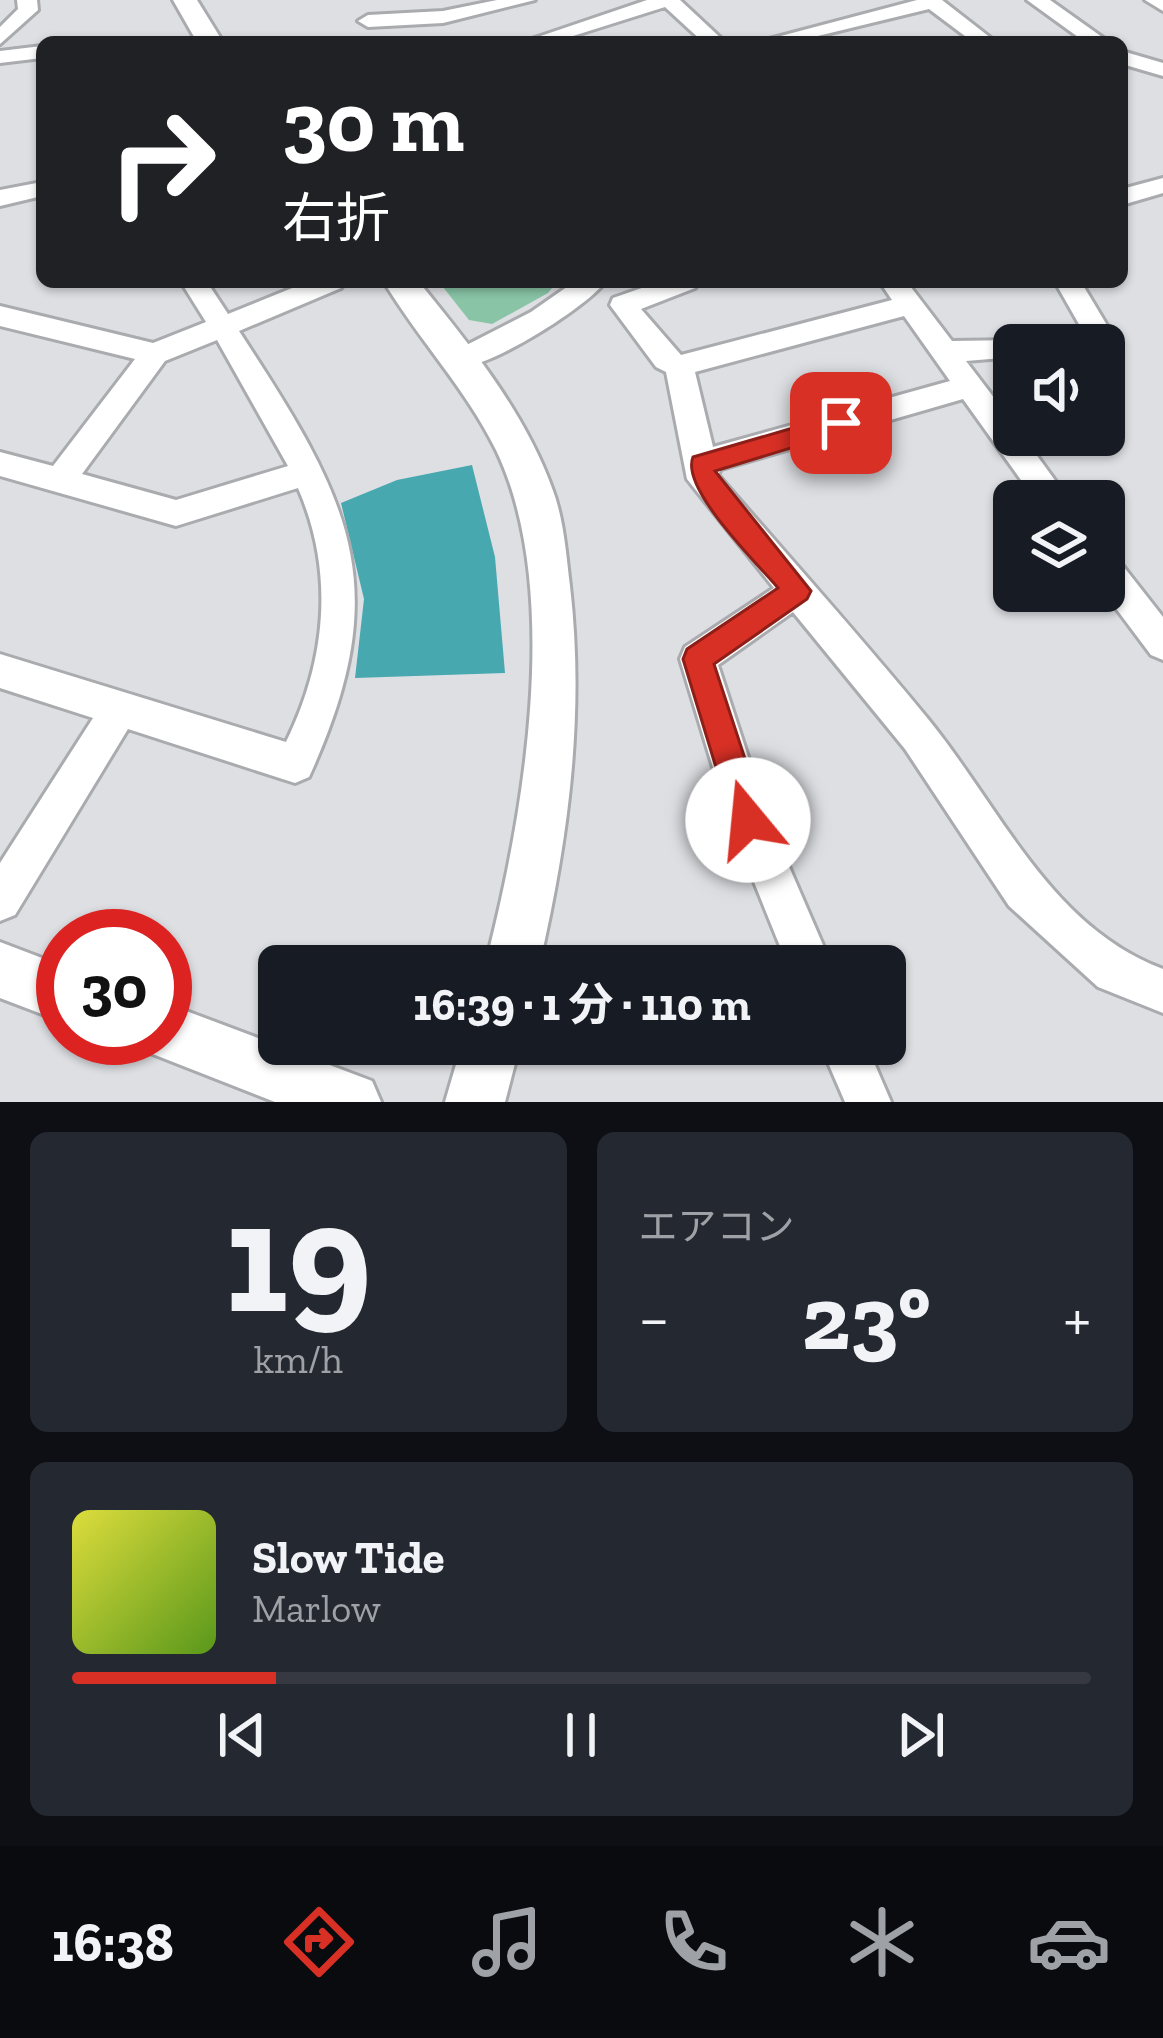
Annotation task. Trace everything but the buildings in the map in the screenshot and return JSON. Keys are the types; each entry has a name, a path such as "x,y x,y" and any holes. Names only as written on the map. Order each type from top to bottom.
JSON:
{"street":[{"path":"0,38 28,10 27,0"},
{"path":"184,0 205,36"},
{"path":"349,0 382,36"},
{"path":"368,21 398,9 443,17 525,0"},
{"path":"552,36 668,0 708,36"},
{"path":"1037,0 1090,36"},
{"path":"1155,0 1163,4"},
{"path":"792,36 932,1 978,36"},
{"path":"0,57 36,53"},
{"path":"1128,61 1163,70"},
{"path":"1128,195 1163,185"},
{"path":"0,198 36,190"},
{"path":"0,671 296,764 330,685 343,610 331,528 307,472 198,288"},
{"path":"61,478 155,354 317,288"},
{"path":"405,288 461,360 529,479 539,514 552,607 554,729 530,899 518,945"},
{"path":"461,360 541,319 584,288"},
{"path":"670,288 623,305 666,360 679,366 902,293 1039,480"},
{"path":"1072,288 1092,324"},
{"path":"0,316 155,354"},
{"path":"945,352 993,349"},
{"path":"679,366 703,479 918,736 1024,891 1113,971 1163,992"},
{"path":"702,464 970,387"},
{"path":"0,464 176,513 307,472"},
{"path":"797,591 698,659 748,820 802,945"},
{"path":"1125,594 1163,644"},
{"path":"0,900 120,709"},
{"path":"0,970 36,984"},
{"path":"192,1041 351,1102"},
{"path":"476,1102 486,1065"},
{"path":"852,1065 868,1102"}],"green space":[{"path":"444,288 552,288 492,324 469,320"}],"water":[{"path":"472,465 495,557 505,673 355,678 364,599 341,503 397,480"}],"route":[{"path":"748,820 698,659 797,591 703,479 702,464 841,423"}]}
